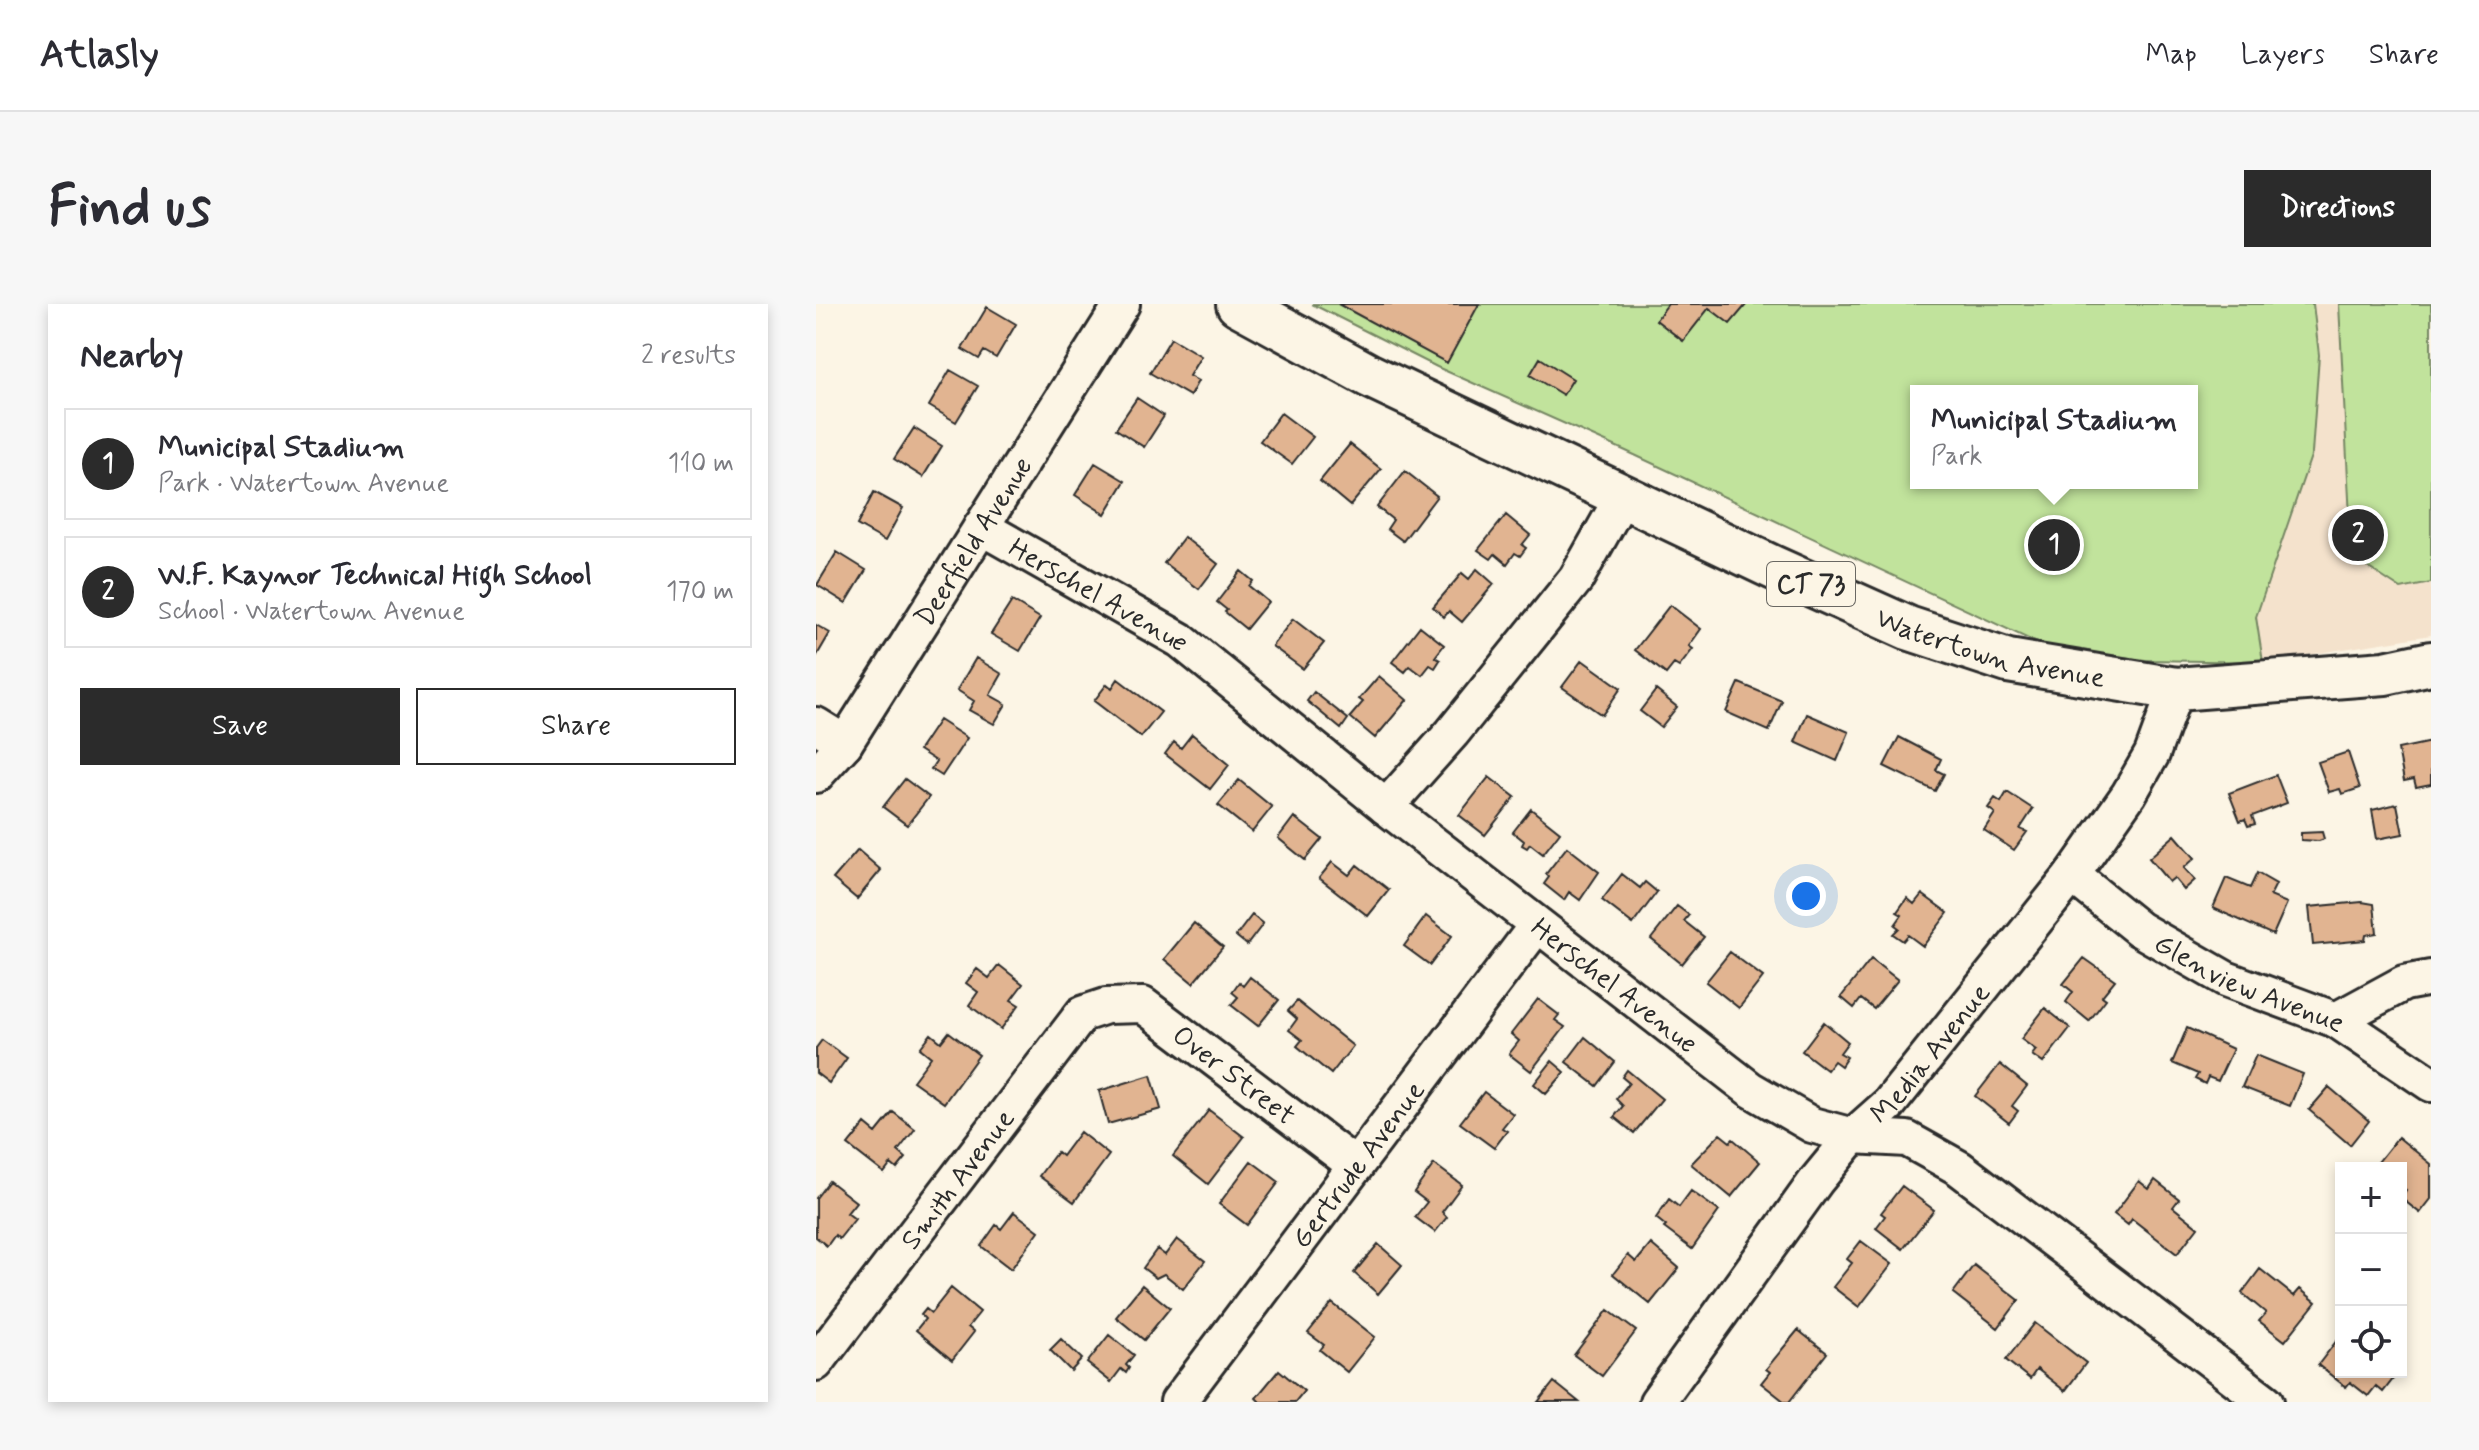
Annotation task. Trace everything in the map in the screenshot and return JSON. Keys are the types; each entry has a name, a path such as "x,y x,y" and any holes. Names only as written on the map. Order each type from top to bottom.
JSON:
{"main road":[{"name":"Watertown Avenue","path":"1238,304 1370,376 1624,494 1772,567 1908,628 2008,661 2176,689 2385,673 2431,663"}],"street":[{"name":"Deerfield Avenue","path":"816,775 845,743 1122,304"},
{"path":"1386,807 1452,733 1576,579 1624,494"},
{"name":"Herschel Avenue","path":"981,527 1180,640 1386,807 1750,1089 1812,1125 1853,1136 1907,1139 1959,1168 2266,1402"},
{"name":"Media Avenue","path":"1672,1397 1816,1181 1853,1136 1889,1104 2072,875 2129,794 2152,754 2176,689"},
{"path":"816,725 845,743"},
{"name":"Glenview Avenue","path":"2072,875 2139,929 2226,979 2336,1020 2431,1084"},
{"name":"Gertrude Avenue","path":"1178,1402 1537,925"},
{"path":"2336,1020 2404,983 2431,978"},
{"name":"Over Street","path":"1106,1006 1143,1005 1356,1166"},
{"name":"Smith Avenue","path":"816,1363 1082,1014 1106,1006"}],"shaded area":[{"path":"2313,304 2431,304 2431,635 2263,662 2256,617 2312,453 2319,355"}],"green space":[{"path":"1312,304 2313,304 2319,355 2312,453 2256,617 2263,662 2145,660 2046,647 1626,451 1437,367"},
{"path":"2339,304 2431,304 2431,583 2401,589 2352,557"}],"building":[{"path":"1338,304 1479,304 1447,363"},
{"path":"1668,304 1746,305 1730,324 1709,308 1683,341 1656,320"},
{"path":"987,307 1016,324 996,358 984,351 979,359 962,349"},
{"path":"1171,338 1201,356 1189,376 1198,381 1190,396 1150,373"},
{"path":"1540,358 1573,379 1563,395 1530,375"},
{"path":"950,370 978,386 956,422 929,406"},
{"path":"1137,398 1164,416 1144,447 1116,429"},
{"path":"1281,413 1313,437 1292,464 1260,441"},
{"path":"914,428 942,446 923,477 894,459"},
{"path":"1350,444 1381,469 1350,506 1320,481"},
{"path":"1095,463 1125,481 1105,514 1075,495"},
{"path":"1405,471 1437,496 1403,541 1387,529 1393,520 1377,507"},
{"path":"874,492 903,508 885,541 857,525"},
{"path":"1506,515 1530,535 1522,545 1526,548 1520,556 1515,553 1507,564 1495,554 1491,559 1478,550"},
{"path":"1184,537 1218,564 1199,589 1164,563"},
{"path":"837,552 866,570 846,603 817,585"},
{"path":"1477,569 1494,584 1462,622 1449,611 1444,617 1433,607 1462,573 1469,579"},
{"path":"1241,571 1253,581 1249,586 1268,602 1246,629 1217,602"},
{"path":"1012,601 1040,618 1020,651 991,634"},
{"path":"1670,605 1701,629 1689,646 1693,649 1679,667 1674,664 1666,674 1635,650"},
{"path":"1293,619 1324,643 1303,669 1272,646"},
{"path":"816,625 830,633 816,657"},
{"path":"1420,626 1444,645 1435,657 1440,660 1435,668 1430,665 1422,675 1410,666 1405,672 1392,662"},
{"path":"976,658 1002,674 990,695 1006,704 994,724 969,710 974,701 957,690"},
{"path":"1582,660 1621,688 1602,715 1562,687"},
{"path":"1379,676 1407,700 1375,738 1350,717 1363,702 1359,699"},
{"path":"1118,679 1161,712 1141,737 1094,701 1107,684 1112,688"},
{"path":"1739,683 1782,701 1769,731 1726,712"},
{"path":"1656,690 1677,707 1661,727 1640,711"},
{"path":"1314,692 1348,719 1341,729 1307,701"},
{"path":"1807,714 1849,732 1837,761 1795,742"},
{"path":"939,720 967,738 942,776 931,769 936,761 919,750"},
{"path":"1192,734 1229,765 1210,789 1165,754 1174,742 1181,748"},
{"path":"1899,737 1941,759 1936,770 1944,774 1935,791 1884,766"},
{"path":"2431,742 2431,784 2416,787 2414,779 2404,781 2398,749"},
{"path":"2348,752 2360,788 2342,794 2340,789 2329,792 2318,762"},
{"path":"2276,775 2287,803 2252,816 2255,824 2248,826 2245,819 2240,821 2229,793"},
{"path":"1489,777 1515,797 1485,835 1459,815"},
{"path":"905,779 929,797 907,825 883,807"},
{"path":"1239,780 1272,807 1252,832 1218,805"},
{"path":"2007,792 2033,809 2020,829 2027,832 2014,850 1984,830 1995,813 1988,808 1995,798 2001,802"},
{"path":"2397,804 2403,834 2377,839 2372,810"},
{"path":"1531,809 1560,832 1543,854 1530,844 1527,848 1522,845 1524,841 1513,832"},
{"path":"1294,817 1322,839 1305,860 1278,838"},
{"path":"2322,832 2324,839 2319,841 2301,840 2301,833"},
{"path":"2175,835 2195,858 2184,868 2195,880 2184,890 2174,878 2169,882 2149,858"},
{"path":"1567,847 1599,872 1580,900 1569,892 1564,900 1544,884 1549,877 1546,874"},
{"path":"858,850 881,870 857,899 833,879"},
{"path":"1332,862 1349,875 1357,865 1389,890 1368,916 1319,878"},
{"path":"2257,873 2276,884 2270,896 2287,903 2273,935 2213,908 2226,878 2250,888"},
{"path":"1622,874 1640,888 1645,882 1657,892 1633,924 1602,900"},
{"path":"1922,894 1948,913 1923,946 1908,935 1903,941 1893,934 1899,928 1895,925 1902,915 1897,912 1907,898 1914,904"},
{"path":"2362,902 2374,904 2377,933 2366,935 2365,940 2313,945 2309,907"},
{"path":"1677,906 1689,915 1684,921 1704,937 1682,964 1651,939"},
{"path":"1252,915 1263,924 1247,945 1236,936"},
{"path":"1426,916 1452,936 1430,965 1404,946"},
{"path":"1194,923 1223,947 1193,983 1164,959"},
{"path":"1730,952 1763,977 1739,1008 1706,982"},
{"path":"2084,958 2115,980 2102,996 2106,999 2089,1021 2066,1002 2073,992 2063,984"},
{"path":"1871,959 1898,980 1874,1009 1861,999 1854,1008 1841,997"},
{"path":"999,965 1023,984 1011,1000 1019,1005 1001,1029 969,1005 978,992 966,983 977,969 989,978"},
{"path":"1250,977 1279,1000 1258,1026 1231,1005 1238,997 1232,992 1239,982 1243,986"},
{"path":"1538,999 1559,1015 1555,1020 1565,1027 1531,1071 1509,1054 1519,1041 1511,1034"},
{"path":"1297,1001 1353,1046 1331,1074 1297,1046 1302,1040 1289,1030 1297,1019 1288,1011"},
{"path":"2045,1008 2070,1028 2043,1063 2032,1055 2036,1050 2021,1039"},
{"path":"1824,1022 1848,1042 1840,1053 1847,1057 1841,1066 1834,1061 1827,1070 1802,1051"},
{"path":"2187,1028 2233,1049 2218,1081 2208,1077 2205,1084 2195,1079 2198,1074 2172,1063"},
{"path":"949,1032 979,1055 944,1103 913,1081 931,1057 920,1048 931,1034 941,1042"},
{"path":"1585,1037 1615,1062 1597,1086 1566,1062"},
{"path":"822,1040 847,1058 829,1083 816,1073 816,1048"},
{"path":"2256,1055 2303,1074 2290,1106 2242,1087"},
{"path":"1552,1061 1565,1072 1546,1094 1534,1084"},
{"path":"2000,1064 2027,1086 2012,1106 2018,1111 2009,1123 1975,1096"},
{"path":"1627,1070 1662,1099 1634,1133 1614,1117 1623,1106 1616,1099 1629,1083 1622,1077"},
{"path":"1151,1075 1161,1109 1108,1124 1099,1091"},
{"path":"2329,1087 2369,1121 2350,1145 2309,1110"},
{"path":"1484,1092 1513,1114 1502,1128 1507,1131 1494,1148 1460,1123"},
{"path":"1209,1110 1244,1137 1208,1184 1173,1156"},
{"path":"893,1112 915,1129 898,1151 906,1158 897,1169 891,1164 884,1173 848,1145 865,1124 876,1133"},
{"path":"1080,1132 1109,1155 1074,1202 1039,1176 1057,1152 1062,1156"},
{"path":"1720,1134 1730,1142 1733,1139 1760,1162 1731,1197 1691,1164"},
{"path":"2398,1137 2431,1164 2431,1199 2420,1213 2407,1203 2407,1162 2378,1162"},
{"path":"1251,1161 1279,1182 1247,1225 1219,1204"},
{"path":"1434,1164 1462,1185 1442,1212 1447,1217 1435,1232 1415,1217 1427,1202 1414,1192"},
{"path":"2155,1180 2179,1199 2173,1207 2198,1227 2177,1254 2132,1219 2128,1225 2114,1214 2139,1181 2149,1189"},
{"path":"829,1181 856,1202 847,1213 855,1219 839,1239 835,1235 827,1246 816,1237 816,1198"},
{"path":"1902,1186 1934,1210 1903,1249 1876,1228 1885,1216 1881,1213"},
{"path":"1691,1191 1719,1211 1692,1249 1656,1218 1669,1199 1679,1207"},
{"path":"1014,1212 1039,1231 1011,1269 981,1246 996,1225 1001,1229"},
{"path":"1177,1239 1205,1261 1183,1289 1164,1274 1156,1278 1143,1268 1157,1249 1165,1255"},
{"path":"1861,1241 1892,1264 1859,1307 1833,1287 1852,1263 1847,1259"},
{"path":"1378,1244 1402,1265 1378,1294 1354,1273"},
{"path":"1651,1244 1679,1268 1650,1304 1613,1274 1628,1255 1636,1262"},
{"path":"1974,1265 2019,1300 1998,1328 1953,1293"},
{"path":"2260,1269 2294,1296 2300,1289 2316,1302 2285,1341 2259,1321 2266,1313 2242,1293"},
{"path":"1142,1285 1170,1308 1144,1340 1116,1317"},
{"path":"951,1288 980,1312 968,1327 974,1332 952,1360 916,1330 925,1319 921,1315 926,1309 931,1313"},
{"path":"1332,1303 1375,1337 1347,1372 1320,1350 1324,1345 1308,1333"},
{"path":"1608,1310 1636,1331 1602,1376 1574,1355"},
{"path":"2035,1323 2086,1363 2065,1391 2037,1369 2030,1379 2006,1360"},
{"path":"1798,1330 1827,1353 1789,1402 1785,1402 1761,1383 1770,1372 1766,1369"},
{"path":"1109,1335 1134,1355 1126,1365 1129,1368 1126,1373 1121,1369 1111,1382 1087,1363"},
{"path":"1061,1339 1082,1359 1071,1371 1050,1350"},
{"path":"2335,1343 2335,1378 2394,1378 2383,1392 2376,1386 2368,1396 2350,1382 2346,1387 2318,1365"},
{"path":"1279,1370 1304,1391 1295,1402 1260,1402 1256,1398"},
{"path":"1554,1382 1579,1402 1538,1402"}],"place":[{"name":"W.F. Kaynor Technical High School","path":"2358,535"},
{"name":"Municipal Stadium","path":"2054,545"}]}
